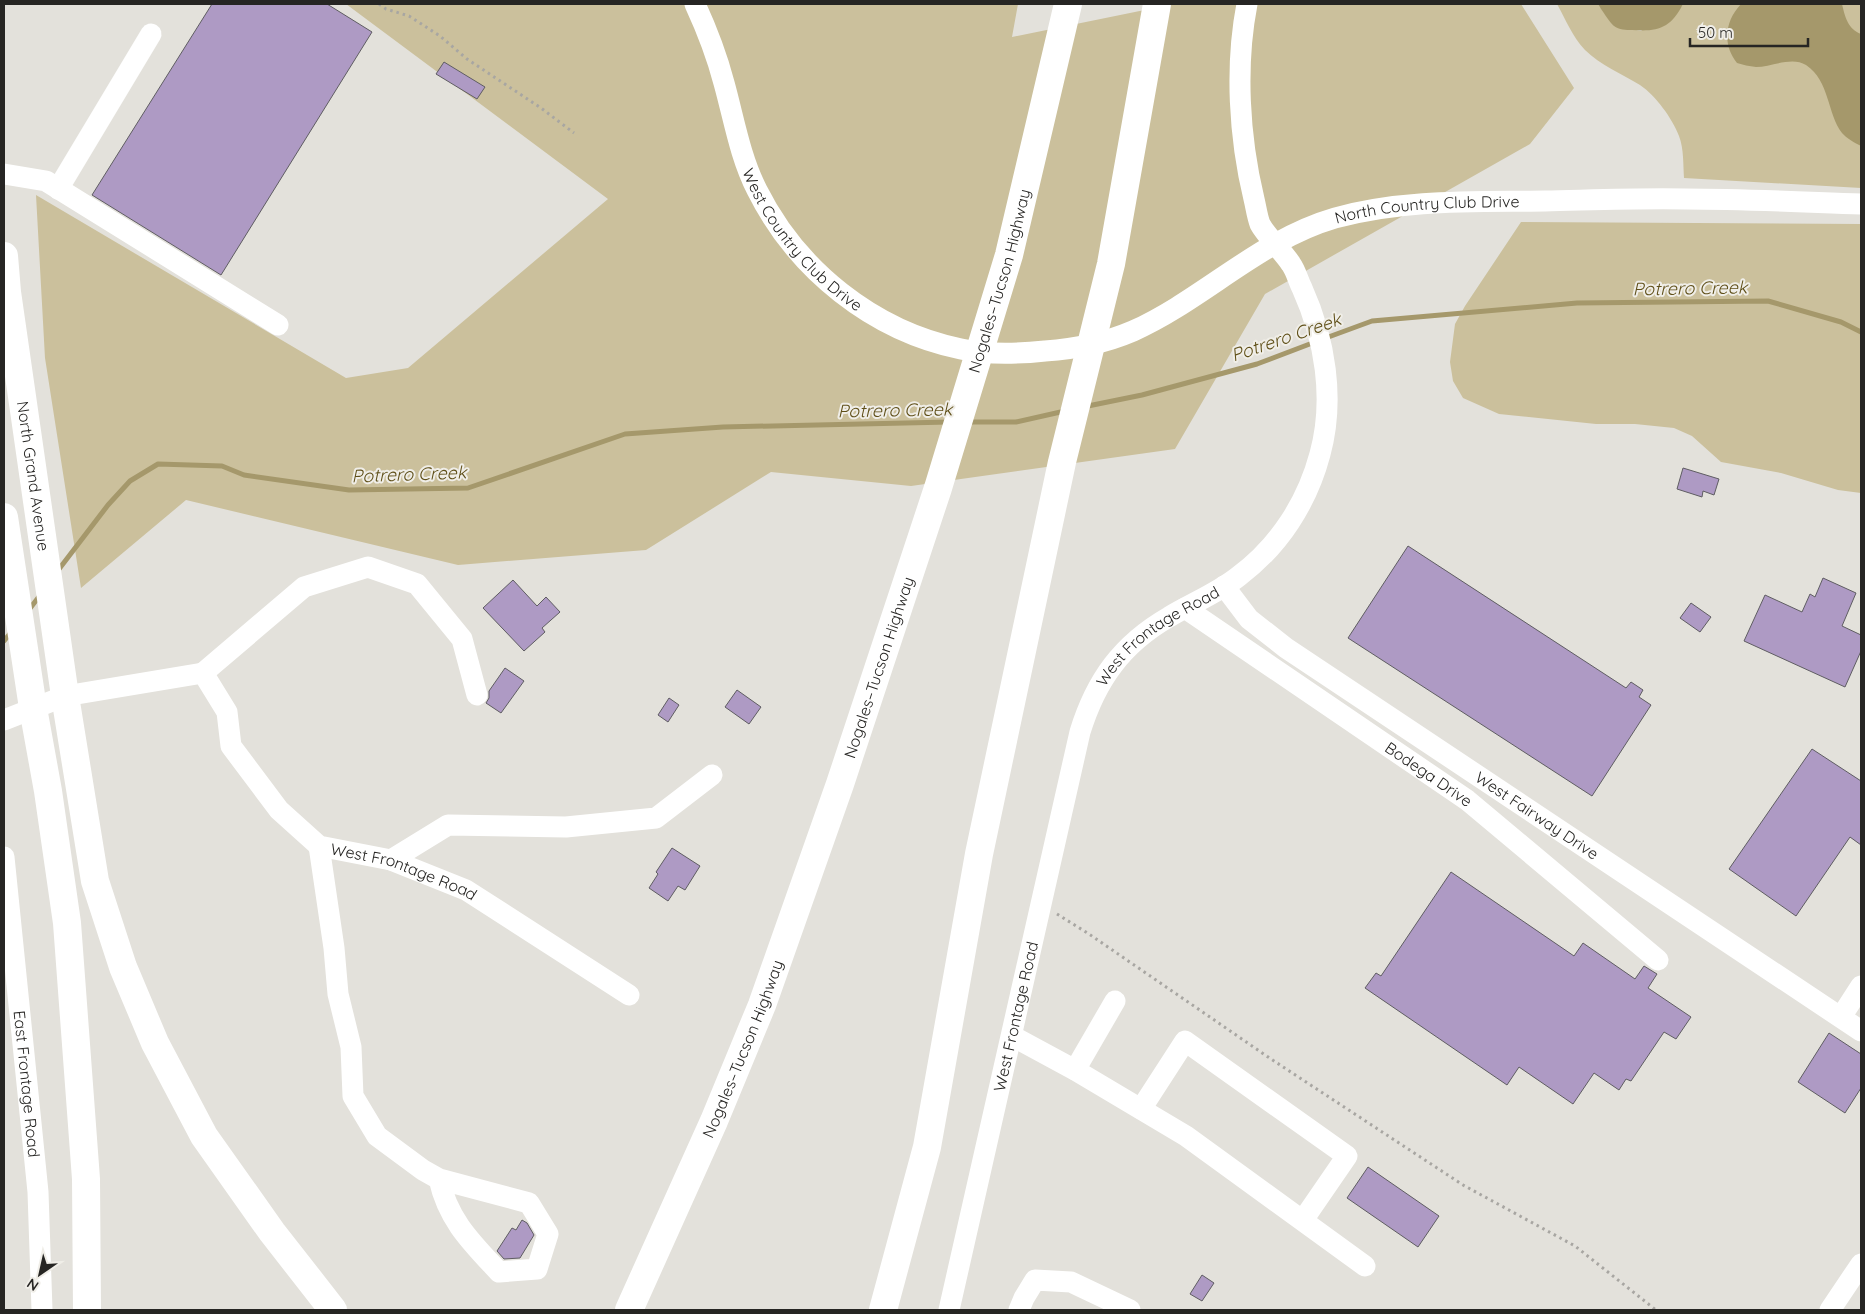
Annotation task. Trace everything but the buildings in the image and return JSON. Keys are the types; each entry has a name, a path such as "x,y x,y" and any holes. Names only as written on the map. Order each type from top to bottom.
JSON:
{"main road":[{"name":"Nogales–Tucson Highway","path":"629,1310 714,1121 762,1005 840,784 938,488 1009,255 1068,4"},
{"path":"882,1310 927,1147 979,854 1062,462 1111,264 1157,4"},
{"name":"North Grand Avenue","path":"4,256 7,292 65,696 95,881 123,967 155,1043 204,1136 272,1232 333,1310"},
{"path":"4,517 67,923 86,1179 87,1310"}],"street":[{"name":"West Country Club Drive","path":"695,4 711,39 724,81 743,159 756,190 773,219 815,271 841,294 868,312 898,328 930,341 962,350 1025,353"},
{"name":"West Frontage Road","path":"950,1310 1080,732 1095,691 1119,656 1134,641 1151,628 1238,577 1258,560 1290,522 1303,500 1321,453 1327,403 1326,372 1317,330 1306,296 1292,266 1276,242 1261,225 1248,173 1242,122 1241,69 1247,4"},
{"path":"58,189 151,34"},
{"path":"4,174 46,181 278,326"},
{"name":"North Country Club Drive","path":"1025,353 1082,347 1130,332 1167,312 1276,242 1333,219 1366,211 1469,201 1686,198 1861,204"},
{"path":"4,720 65,696 203,673 304,588 368,567 417,584 462,639 478,695"},
{"name":"West Fairway Drive","path":"1224,586 1249,619 1286,648 1861,1031"},
{"name":"Bodega Drive","path":"1185,608 1467,800 1658,960"},
{"name":"West Frontage Road","path":"203,673 227,712 231,746 279,810 319,846 390,860 466,890 629,995"},
{"path":"390,860 448,825 566,827 656,818 712,775"},
{"path":"319,846 334,948 338,994 351,1047 353,1096 377,1136 423,1170 439,1179 530,1203 548,1234 537,1269 499,1272 459,1226 443,1198 439,1179"},
{"name":"East Frontage Road","path":"4,857 38,1192 42,1310"},
{"path":"1840,1016 1861,986"},
{"path":"1075,1070 1115,1001"},
{"path":"1012,1036 1075,1070 1186,1136 1366,1266"},
{"path":"1141,1109 1185,1040 1347,1156 1303,1220"},
{"path":"1837,1308 1861,1264"},
{"path":"1019,1310 1024,1298 1036,1280 1071,1282 1130,1310"}],"path":[{"path":"379,4 386,9 409,16 440,36 467,59 541,108 574,133"},
{"path":"1041,904 1090,934 1271,1059 1463,1185 1576,1246 1656,1310"}],"shaded area":[{"path":"346,4 1018,4 1012,37 1174,4 1521,4 1574,88 1530,144 1265,294 1175,449 911,486 771,472 646,550 458,565 186,500 81,588 45,358 36,195 346,378 408,368 608,199"},
{"path":"1557,4 1598,4 1613,25 1641,31 1683,4 1861,4 1861,188 1684,178 1681,141 1663,108 1640,85 1604,65 1585,50 1573,34"},
{"path":"1598,4 1683,4 1674,18 1663,27 1649,30 1623,30 1610,22"},
{"path":"1741,4 1842,4 1850,26 1861,34 1861,146 1848,139 1842,133 1833,117 1820,80 1806,65 1788,62 1756,67 1737,63 1729,48 1727,33 1732,18"},
{"path":"1521,222 1861,224 1861,493 1838,490 1781,473 1721,462 1692,436 1674,428 1635,424 1596,424 1499,414 1463,398 1453,381 1450,362 1455,324"}],"waterway":[{"name":"Potrero Creek","path":"1323,339 1372,321 1577,303 1768,301 1841,322 1861,332"},
{"name":"Potrero Creek","path":"1083,407 1142,395 1257,364 1315,342"},
{"name":"Potrero Creek","path":"967,422 1016,422 1065,411"},
{"name":"Potrero Creek","path":"56,573 108,505 130,481 158,464 222,466 244,475 349,490 468,488 625,434 723,427 949,422"},
{"name":"Potrero Creek","path":"28,611 41,594"},
{"name":"Potrero Creek","path":"4,641 12,631"}]}
